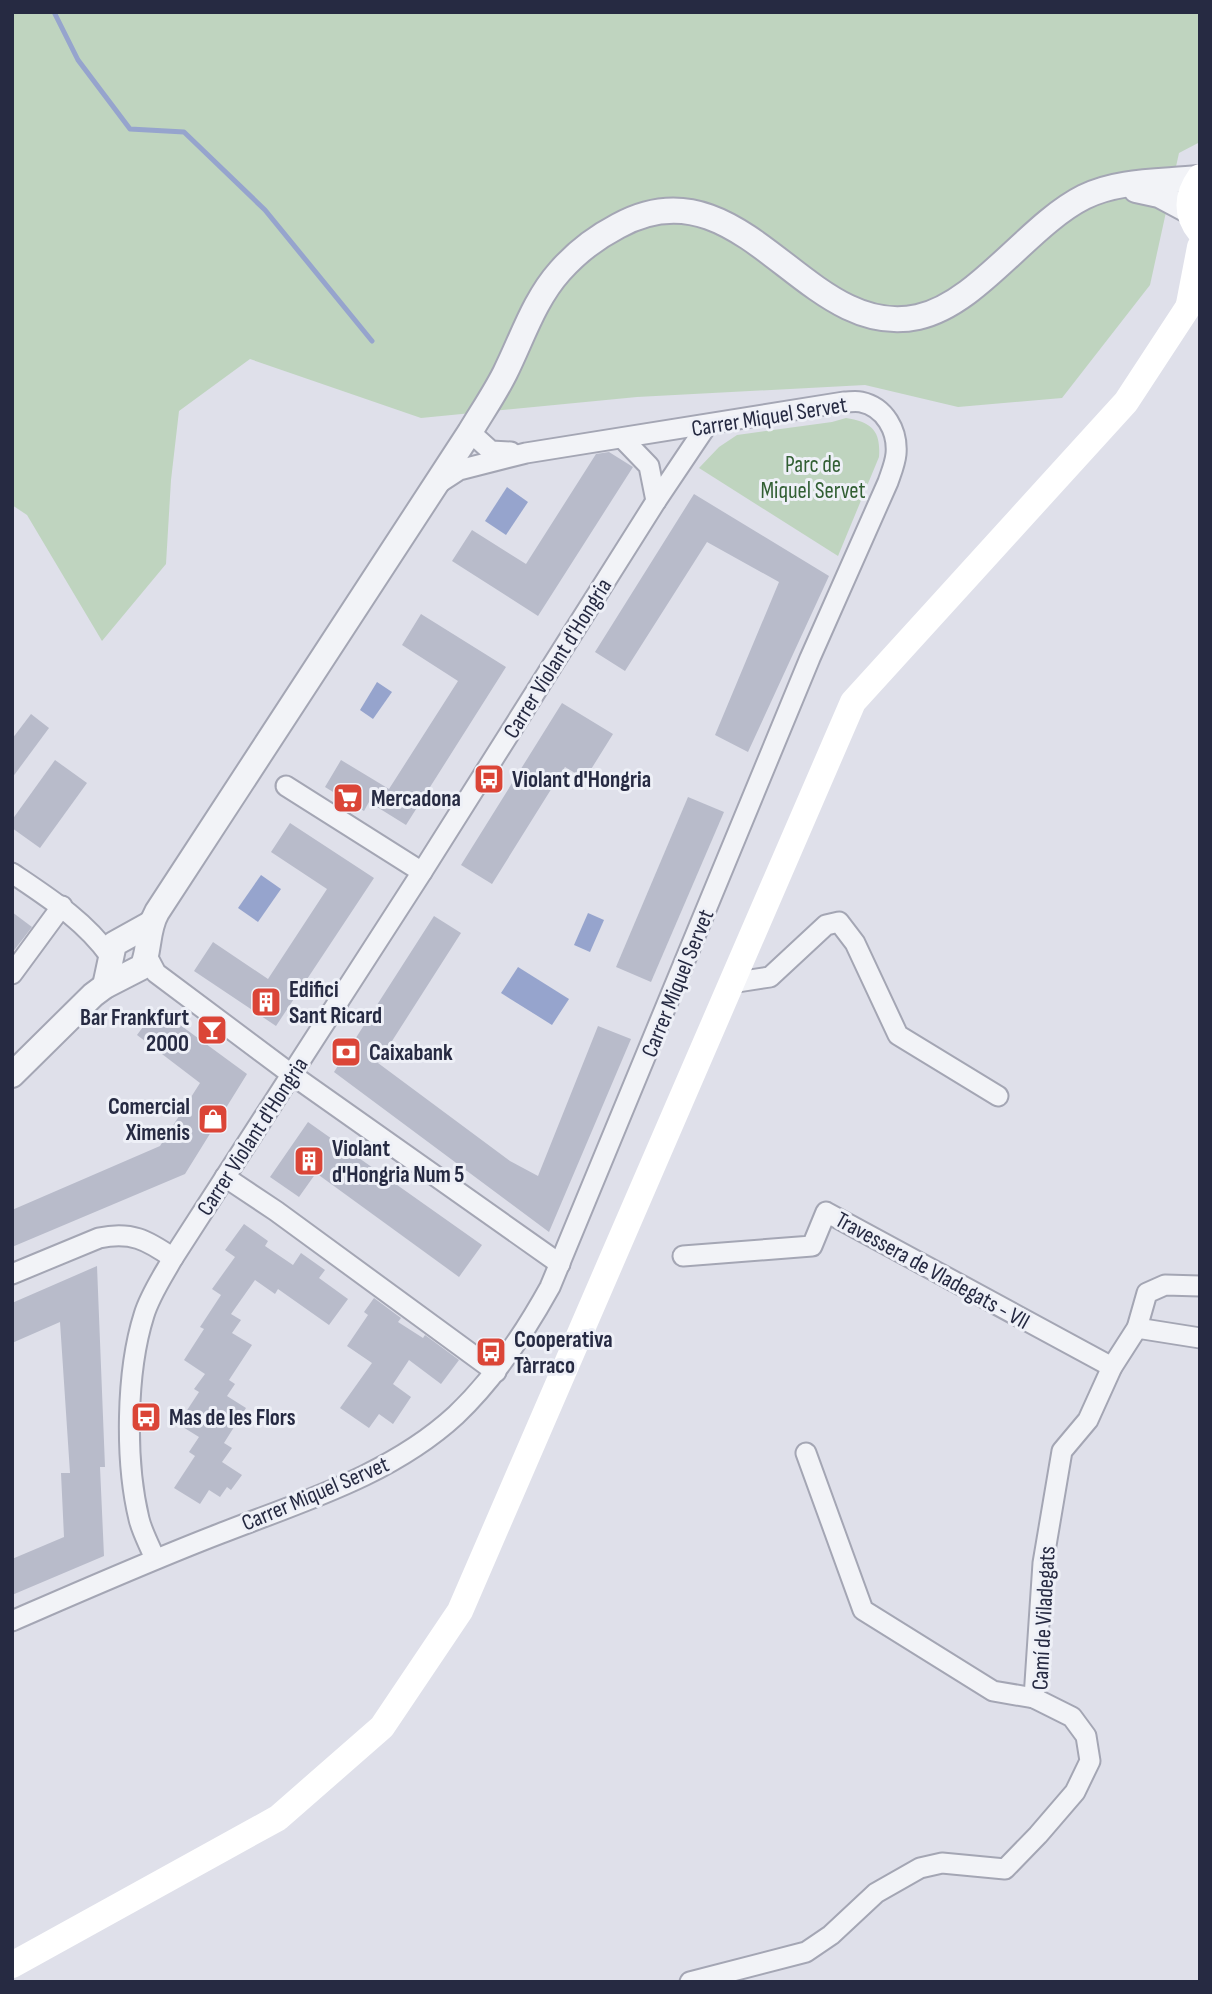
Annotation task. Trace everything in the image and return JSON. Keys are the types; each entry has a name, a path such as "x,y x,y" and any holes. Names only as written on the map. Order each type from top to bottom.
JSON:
{"main road":[{"path":"1194,221 1190,194 1199,177"},
{"path":"12,1965 278,1818 382,1727 460,1611 853,702 1126,402 1195,297 1200,247"}],"street":[{"path":"12,1075 132,957 150,924 470,432 504,375 553,279 580,251 627,221 659,211 697,212 744,235 830,296 853,309 878,318 907,319 931,313 959,297 1074,202 1097,191 1119,186 1199,177"},
{"path":"1119,186 1159,195 1194,221"},
{"name":"Carrer Miquel Servet","path":"12,1621 155,1559 354,1480 396,1459 455,1416 496,1372 526,1331 560,1264 810,658 888,482 896,456 894,428 886,417 861,402 844,402 526,453 459,470 435,485"},
{"name":"Carrer Violant d'Hongria","path":"155,1559 139,1520 131,1465 130,1404 134,1362 143,1317 150,1300 173,1258 707,425"},
{"name":"Carrer Miquel Servet","path":"470,432 491,451 526,453"},
{"path":"623,439 649,466 656,501"},
{"path":"286,786 422,872"},
{"path":"12,873 62,906 93,933 132,957 291,1074 560,1264"},
{"path":"12,974 62,906"},
{"path":"731,983 770,977 826,925 839,922 855,943 898,1035 998,1096"},
{"path":"225,1177 496,1372"},
{"name":"Travessera de Vladegats - VII","path":"683,1256 812,1246 826,1212 1112,1367"},
{"path":"12,1275 114,1234 146,1240 173,1258"},
{"name":"Camí de Viladegats","path":"690,1982 806,1952 831,1935 876,1893 919,1868 942,1863 1005,1869 1038,1836 1075,1792 1090,1761 1086,1736 1072,1717 1034,1698 1043,1563 1062,1451 1088,1420 1112,1367 1137,1328 1147,1293 1165,1286 1200,1286"},
{"path":"1137,1328 1200,1338"},
{"path":"806,1453 863,1610 993,1690 1034,1698"}],"green space":[{"path":"12,12 1200,12 1200,142 1179,153 1150,285 1062,398 958,407 865,385 637,397 421,418 250,359 179,411 171,480 166,564 102,641 27,515 12,505"},
{"name":"Parc de Miquel Servet","path":"846,418 862,422 873,429 878,440 879,457 838,556 699,468 719,447 737,435"}],"water":[{"path":"507,487 528,502 506,535 485,521"},
{"path":"377,682 392,692 373,719 360,710"},
{"path":"261,875 281,889 258,922 238,908"},
{"path":"588,913 604,920 590,952 574,945"},
{"path":"518,967 569,999 552,1025 501,993"}],"building":[{"path":"609,452 633,467 538,616 452,561 472,530 526,564 596,454"},
{"path":"694,494 829,576 748,752 715,735 779,582 707,542 625,671 595,652"},
{"path":"421,614 506,667 406,825 369,802 364,811 325,787 341,760 389,789 458,681 402,645"},
{"path":"562,703 613,734 585,779 565,767 492,884 461,865"},
{"path":"31,714 49,728 12,778 12,739"},
{"path":"55,760 87,783 40,848 12,828 12,820"},
{"path":"688,797 724,812 651,982 616,967"},
{"path":"290,823 374,878 276,1026 194,971 213,942 268,979 327,889 271,852"},
{"path":"12,912 32,927 12,953"},
{"path":"434,916 461,933 378,1063 510,1161 538,1176 598,1026 631,1039 549,1232 334,1072"},
{"path":"157,1008 247,1074 185,1174 12,1247 12,1210 160,1146 200,1083 137,1035"},
{"path":"308,1122 482,1245 459,1277 316,1173 299,1197 270,1177"},
{"path":"244,1224 268,1241 265,1246 293,1265 301,1253 325,1270 319,1278 348,1299 329,1325 278,1289 275,1294 255,1280 231,1314 241,1320 232,1333 252,1345 229,1380 235,1384 227,1396 246,1408 224,1443 232,1448 222,1462 242,1475 231,1490 227,1487 220,1497 209,1490 200,1504 174,1488 195,1456 189,1452 199,1437 178,1424 199,1392 194,1389 205,1374 184,1360 204,1329 200,1327 221,1295 212,1289 235,1257 225,1250"},
{"path":"97,1266 105,1467 100,1467 104,1556 12,1595 12,1559 64,1537 61,1473 70,1473 60,1322 12,1343 12,1303"},
{"path":"374,1298 401,1318 398,1322 423,1338 425,1335 459,1360 441,1384 409,1360 393,1384 411,1397 393,1424 379,1414 369,1428 340,1408 372,1363 347,1346 368,1315 364,1312"}],"waterway":[{"path":"54,12 78,60 130,129 184,132 265,210 372,341"}],"place":[{"name":"Violant d'Hongria","path":"489,779"},
{"name":"Mercadona","path":"348,798"},
{"name":"Edifici Sant Ricard","path":"266,1002"},
{"name":"Bar Frankfurt 2000","path":"212,1030"},
{"name":"Caixabank","path":"346,1052"},
{"name":"Comercial Ximenis","path":"213,1119"},
{"name":"Violant d'Hongria Num 5","path":"309,1161"},
{"name":"Cooperativa Tàrraco","path":"491,1352"},
{"name":"Mas de les Flors","path":"146,1417"}]}
